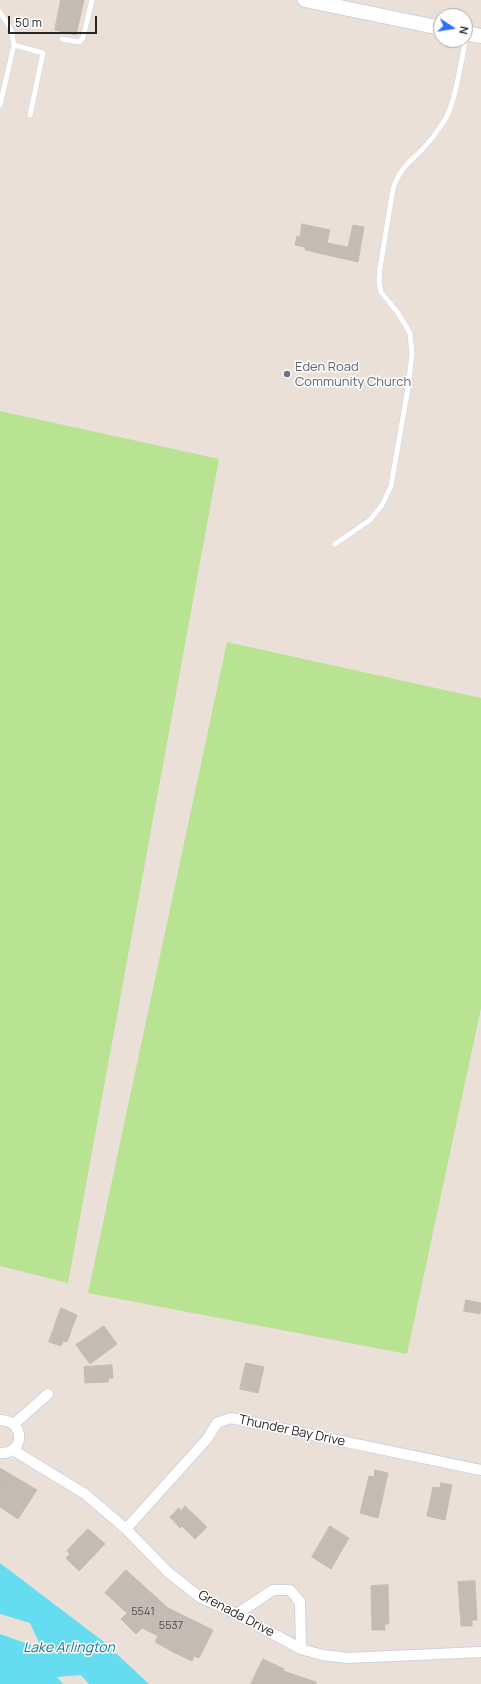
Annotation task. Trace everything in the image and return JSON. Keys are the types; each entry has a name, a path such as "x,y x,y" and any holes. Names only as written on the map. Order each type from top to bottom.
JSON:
{"main road":[{"path":"305,0 433,26"}],"street":[{"path":"14,1424 48,1394"},
{"name":"Thunder Bay Drive","path":"126,1529 207,1439 217,1423 231,1418 481,1470"},
{"path":"0,1420 7,1420 14,1424 20,1437 18,1444 13,1450 8,1453 0,1453"},
{"name":"Grenada Drive","path":"13,1450 85,1494 126,1529 169,1573 201,1598 237,1614 301,1649 322,1655 348,1658 481,1652"},
{"path":"237,1614 273,1590 290,1590 300,1602 301,1649"}],"lane":[{"path":"62,39 79,42 83,38 92,0"},
{"path":"0,12 12,29 14,46 0,105"},
{"path":"14,46 44,53 30,115"},
{"path":"335,544 370,520 382,505 391,486 408,388 412,354 410,333 398,313 381,292 379,281 381,261 393,189 397,177 403,167 428,144 445,118 454,93 463,48"}],"green space":[{"path":"0,411 219,459 68,1283 0,1266"},
{"path":"227,642 481,698 481,1008 407,1354 88,1293"}],"water":[{"name":"Lake Arlington","path":"0,1563 104,1642 149,1684 89,1684 81,1675 57,1677 63,1684 0,1684 0,1634 42,1649 30,1623 0,1614"}],"building":[{"path":"61,0 84,0 76,35 55,30"},
{"path":"302,224 330,230 327,243 348,247 353,225 364,227 358,262 305,250 305,247 295,245 297,236 300,237"},
{"path":"466,1300 481,1303 480,1314 464,1311"},
{"path":"61,1308 77,1315 67,1342 63,1341 61,1346 49,1342"},
{"path":"104,1326 117,1344 90,1364 76,1345"},
{"path":"246,1363 264,1367 258,1393 240,1389"},
{"path":"112,1365 113,1378 109,1378 108,1382 85,1383 84,1367"},
{"path":"0,1468 37,1490 18,1519 0,1507"},
{"path":"375,1470 388,1473 378,1518 360,1513 369,1476 374,1477"},
{"path":"441,1483 452,1485 445,1520 427,1516 433,1487 440,1488"},
{"path":"185,1506 207,1527 195,1539 182,1526 180,1528 170,1517 179,1508 181,1511"},
{"path":"330,1526 349,1538 331,1569 312,1557"},
{"path":"88,1529 105,1544 79,1571 66,1558 70,1554 67,1551"},
{"path":"126,1570 168,1608 213,1630 199,1658 194,1656 192,1661 175,1653 155,1642 158,1636 142,1628 136,1634 121,1619 127,1613 105,1593"},
{"path":"475,1581 477,1620 472,1620 472,1626 461,1626 458,1582"},
{"path":"388,1585 389,1624 385,1624 385,1630 372,1630 371,1586"},
{"path":"263,1659 284,1669 283,1671 316,1682 316,1684 251,1684"}],"place":[{"name":"Eden Road Community Church","path":"287,374"}]}
